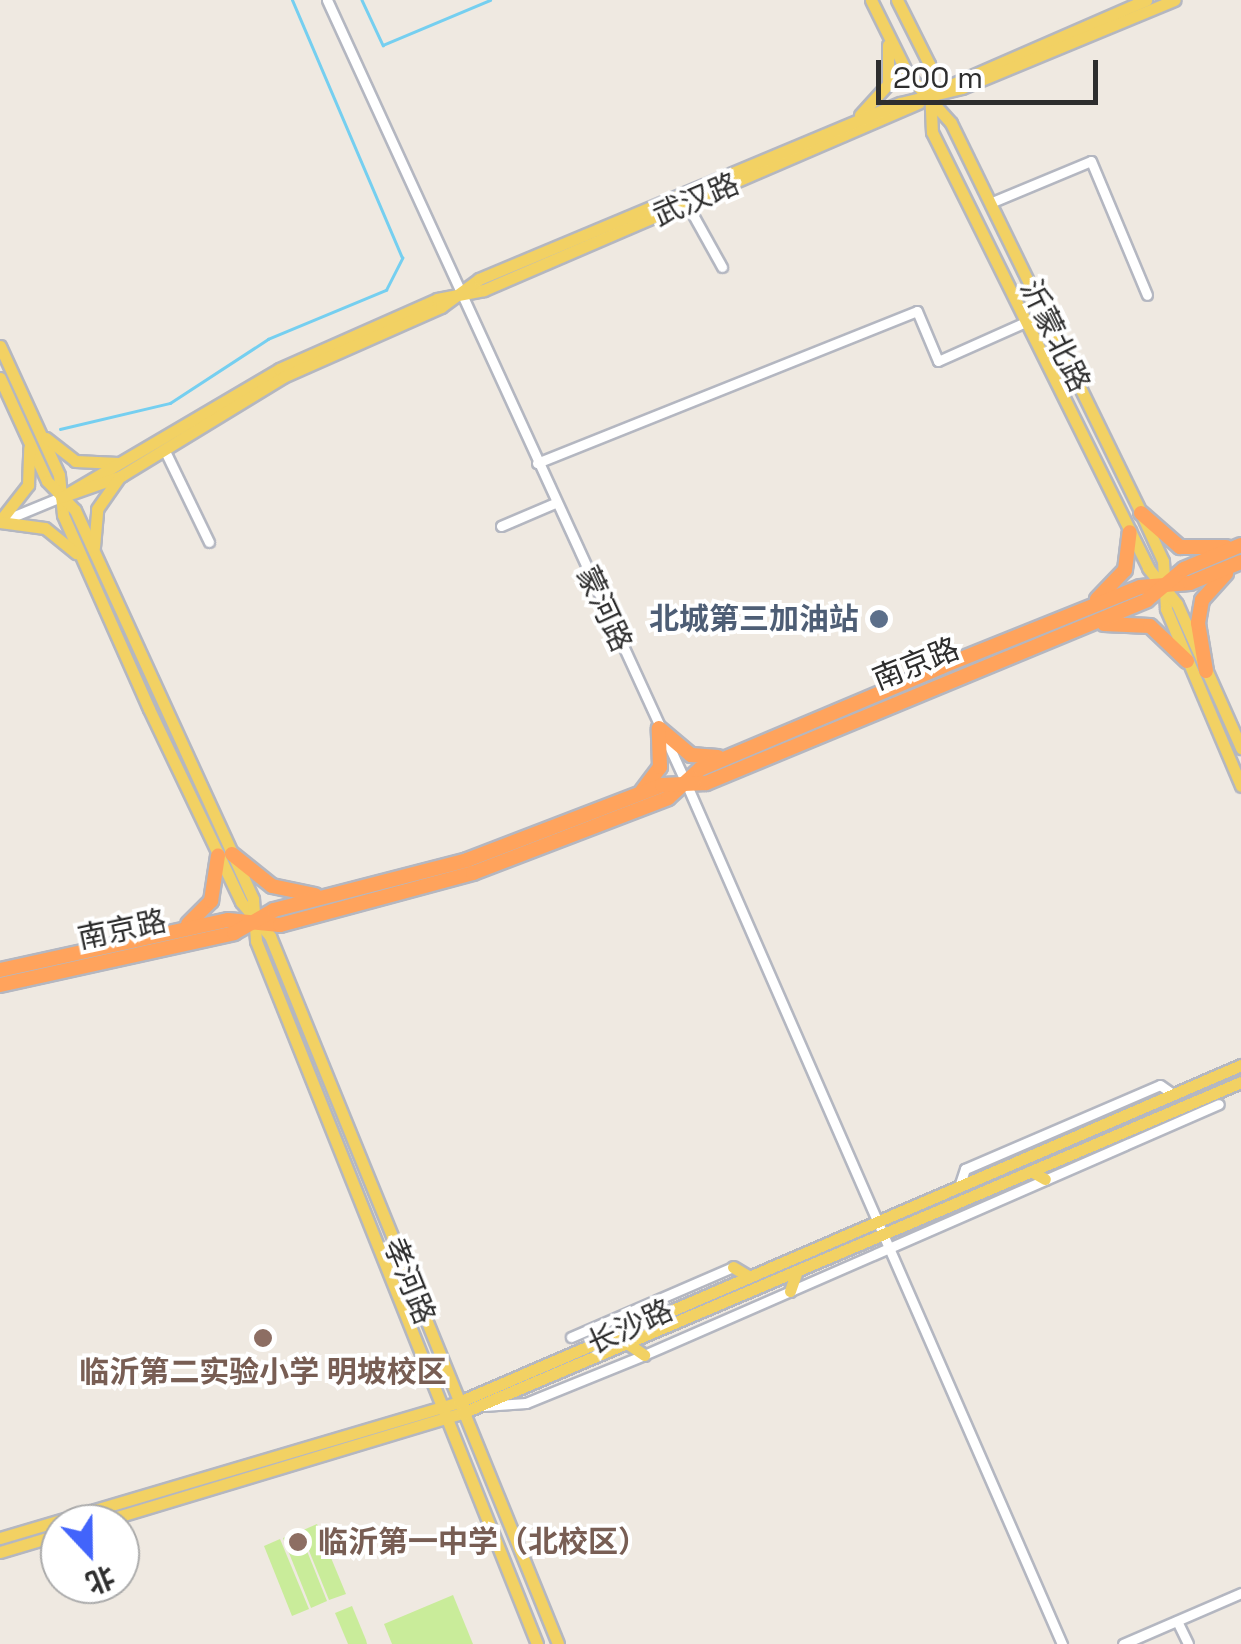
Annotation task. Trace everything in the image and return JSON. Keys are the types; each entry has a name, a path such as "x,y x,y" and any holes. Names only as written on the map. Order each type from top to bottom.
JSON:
{"highway":[{"path":"1141,514 1180,547 1241,545"},
{"path":"1066,625 1118,582 1130,532"},
{"name":"南京路","path":"0,970 228,920 280,925 474,873 668,798 729,756 1066,625 1146,600 1162,583 1241,545"},
{"path":"1206,671 1198,623 1203,595 1241,563"},
{"name":"南京路","path":"1162,583 1190,583 1241,563"},
{"path":"1066,625 1131,621 1163,634 1187,662"},
{"name":"南京路","path":"0,985 234,933 274,910 467,860 639,794 686,783 706,783 1066,625"},
{"path":"659,728 691,755 729,756"},
{"path":"639,794 660,767 659,728"},
{"path":"175,932 200,917 211,901 225,855 272,886 331,896"}],"main road":[{"name":"沂蒙北路","path":"871,0 908,76 951,123 1164,562 1162,583 1187,662 1241,786"},
{"name":"沂蒙北路","path":"897,0 929,64 932,132 1130,532 1162,583 1241,748"},
{"name":"武汉路","path":"62,497 121,476 283,377 441,307 459,292 484,290 686,204 1125,4 1146,0"},
{"name":"武汉路","path":"62,497 132,460 279,368 839,129 1174,0"},
{"path":"839,129 880,98 888,84 891,57 880,18"},
{"name":"孝河路","path":"0,346 33,435 225,855 442,1413 537,1644"},
{"name":"孝河路","path":"0,378 33,435"},
{"path":"121,476 98,510 88,557 45,528 0,522 28,485 33,435 74,460 98,466 132,460"},
{"name":"孝河路","path":"253,923 270,936 558,1644"},
{"name":"长沙路","path":"460,1408 566,1355 1241,1065"},
{"name":"长沙路","path":"0,1538 460,1408 481,1406 1241,1082"},
{"path":"1219,1104 1222,1090"},
{"path":"1031,1171 1045,1180"},
{"path":"733,1267 748,1276"},
{"path":"790,1290 797,1271"},
{"path":"566,1355 570,1337"},
{"path":"627,1344 644,1355"},
{"name":"长沙路","path":"140,1509 442,1413"},
{"path":"0,1552 40,1540"}],"street":[{"name":"蒙河路","path":"327,0 686,783 880,1218 1062,1644"},
{"path":"990,203 1091,161 1147,296"},
{"path":"686,204 722,266"},
{"path":"537,463 917,311 938,361 1028,321"},
{"path":"164,451 209,542"},
{"name":"武汉路","path":"0,522 62,497"},
{"path":"501,526 555,503"},
{"path":"481,1406 526,1403 644,1355 1219,1104"},
{"path":"570,1337 733,1267"},
{"path":"1123,1644 1241,1593"},
{"path":"1177,1621 1188,1644"}],"green space":[{"path":"317,1524 346,1594 329,1600 301,1531"},
{"path":"299,1531 327,1601 311,1608 283,1538"},
{"path":"280,1539 309,1609 292,1616 264,1546"},
{"path":"453,1595 473,1644 392,1644 384,1624"},
{"path":"352,1606 367,1644 348,1644 335,1613"}],"waterway":[{"path":"60,429 170,403 268,339 386,290 402,258 292,0"},
{"path":"362,0 383,45 490,0"}],"place":[{"name":"北城第三加油站","path":"879,619"},
{"name":"临沂第二实验小学 明坡校区","path":"263,1338"},
{"name":"临沂第一中学（北校区）","path":"298,1542"}]}
